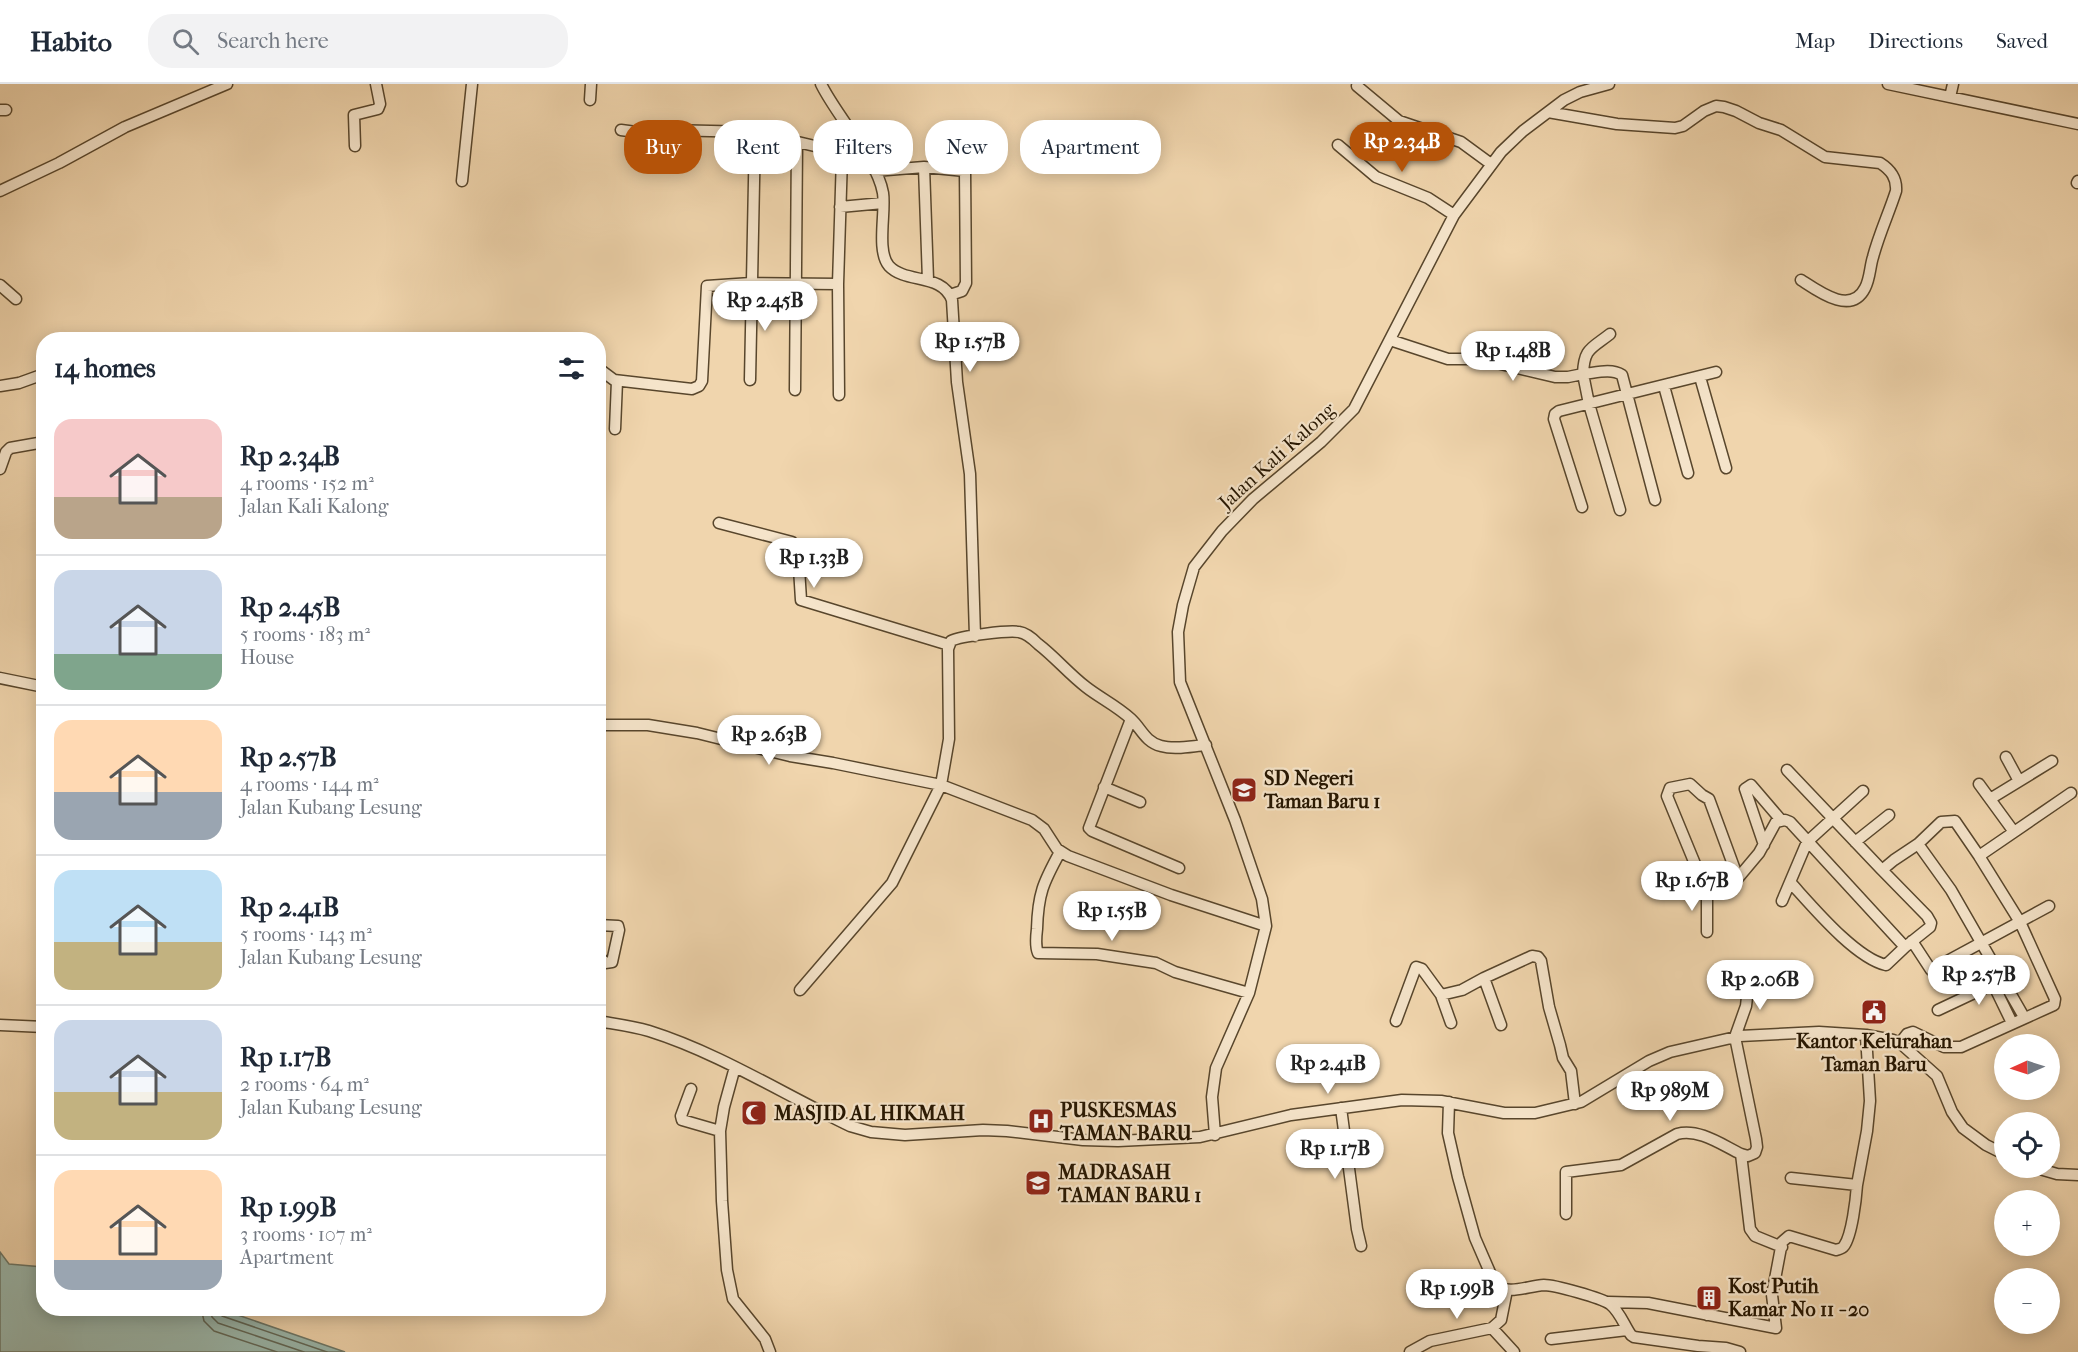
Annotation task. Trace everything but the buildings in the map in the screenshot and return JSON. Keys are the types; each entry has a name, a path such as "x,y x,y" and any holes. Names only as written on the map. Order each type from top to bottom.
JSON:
{"street":[{"path":"0,191 59,163 125,127 227,84"},
{"path":"354,146 354,115 378,109 380,104 376,84"},
{"path":"462,181 472,84"},
{"path":"590,100 591,84"},
{"path":"821,84 844,120"},
{"name":"Jalan Kali Kalong","path":"1215,1135 1212,1097 1216,1068 1249,993 1266,926 1262,899 1235,820 1180,682 1178,632 1182,605 1194,567 1222,531 1253,499 1345,420 1354,409 1454,215 1491,164 1516,138 1564,100 1580,92 1609,84"},
{"path":"1888,84 2078,124"},
{"path":"1950,97 1953,84"},
{"path":"1357,86 1400,121 1461,142 1491,164"},
{"path":"1548,112 1617,124 1675,128 1683,126 1704,111 1716,106 1724,107 1781,130 1825,157 1880,163 1887,167 1896,182 1896,191 1872,257 1866,288 1850,300 1840,301 1801,280"},
{"path":"621,130 636,132 714,131"},
{"path":"801,143 836,151 842,157 838,284 839,395"},
{"path":"1338,145 1376,177 1428,198 1454,215"},
{"path":"924,168 928,280"},
{"path":"913,169 963,170 965,173 966,284 962,291 950,295"},
{"path":"750,380 754,174"},
{"path":"795,390 797,174"},
{"path":"876,174 883,191 883,250 886,261 901,273 928,280 943,289 950,295 953,306 957,382 970,474 975,636"},
{"path":"840,207 883,203"},
{"path":"606,373 617,381 692,389 699,386 702,381 707,286 838,284"},
{"path":"0,285 16,298"},
{"path":"1610,334 1587,352 1584,358 1583,374 1589,404 1620,510"},
{"path":"1390,340 1448,359 1480,359 1555,377 1618,372 1622,375 1628,395 1655,500"},
{"path":"1582,507 1554,419 1555,414 1559,411 1716,372"},
{"path":"1700,376 1726,468"},
{"path":"0,386 36,377"},
{"path":"615,429 617,381"},
{"path":"1664,386 1688,473"},
{"path":"0,469 6,452 10,448 36,443"},
{"path":"719,523 792,542 798,552 801,600 948,645"},
{"path":"948,645 955,639 1017,632 1027,636 1088,688 1131,719 1145,737 1161,746 1206,746"},
{"path":"800,990 892,884 941,785 949,739 948,645"},
{"path":"0,678 36,685"},
{"path":"1131,719 1090,824 1090,830 1179,867"},
{"path":"606,725 648,725 698,733 790,756 941,785 1032,820 1044,829 1060,852 1171,895 1266,926"},
{"path":"2006,757 2019,781"},
{"path":"1990,799 2052,761"},
{"path":"1787,770 1927,916 1931,923 1930,927 1886,965 1867,958 1832,926 1790,882"},
{"path":"1707,932 1707,893 1667,796 1670,788 1690,784 1709,799 1738,878"},
{"path":"1979,784 2014,832"},
{"path":"1764,844 1745,789 1751,785 1781,820 1790,822 1931,970 2049,906"},
{"path":"1104,787 1140,802"},
{"path":"1782,901 1808,842 1863,791"},
{"path":"1979,856 2071,793"},
{"path":"1855,842 1889,815"},
{"path":"1707,893 1738,878 1759,853 1776,822 1781,820"},
{"path":"1882,870 1918,844 1941,822 1955,821 2020,922 2055,999 2054,1005 2050,1008 2024,1017 1961,1047 1944,1047 1913,1032 1907,1034 1900,1043"},
{"path":"1918,844 1952,890 2024,1017"},
{"path":"1060,852 1040,894 1036,946 1038,953 1097,954 1156,963 1175,972 1249,993"},
{"path":"606,925 615,924 619,930 612,962 606,963"},
{"path":"1441,995 1455,993 1532,956 1539,958 1563,1058 1571,1071 1575,1104"},
{"path":"1396,1021 1416,967 1422,969 1441,995 1451,1023"},
{"path":"1484,978 1500,1025"},
{"path":"1566,1214 1566,1172 1621,1165 1677,1134 1696,1133 1741,1154 1752,1156 1757,1147 1735,1037 1746,1006 1749,979"},
{"path":"1938,1010 1991,985 1994,986 2012,1023"},
{"path":"606,1023 649,1031 735,1067 850,1126 871,1132 905,1135 958,1131 1007,1131 1099,1142 1185,1139 1215,1135 1291,1115 1402,1100 1449,1102 1504,1113 1534,1113 1575,1104 1604,1089 1649,1060 1693,1045 1770,1033 1866,1035 1900,1043 1937,1076 1952,1112 1963,1128 1994,1148"},
{"path":"0,1025 36,1027"},
{"path":"1449,1102 1450,1144 1468,1218 1495,1284 1500,1288 1507,1290 1546,1285 1608,1302 1648,1303 1776,1328 1772,1295 1782,1242 1789,1236 1836,1250 1845,1246 1867,1131 1869,1101 1866,1035"},
{"path":"735,1067 720,1131 722,1201 731,1290 738,1306 765,1339 770,1352"},
{"path":"691,1089 681,1116 682,1120 720,1131"},
{"path":"1341,1108 1361,1246"},
{"path":"1741,1154 1750,1229 1755,1236 1782,1247"},
{"path":"2060,1174 2078,1175"},
{"path":"1791,1178 1857,1185"},
{"path":"1410,1352 1430,1341 1492,1328 1501,1320 1507,1290"},
{"path":"1707,1315 1712,1298"},
{"path":"1608,1302 1634,1337 1726,1348 1740,1352"},
{"path":"1492,1328 1514,1352"},
{"path":"1551,1339 1627,1330"}],"water":[{"path":"0,1252 9,1264 36,1266 36,1316 241,1316 345,1352 0,1352"}],"place":[{"name":"SD Negeri Taman Baru 1","path":"1244,790"},
{"name":"Kantor Kelurahan Taman Baru","path":"1874,1012"},
{"name":"MASJID AL HIKMAH","path":"754,1113"},
{"name":"PUSKESMAS TAMAN BARU","path":"1041,1121"},
{"name":"MADRASAH TAMAN BARU 1","path":"1038,1183"},
{"name":"Kost Putih Kamar No 11 - 20","path":"1709,1298"}]}
